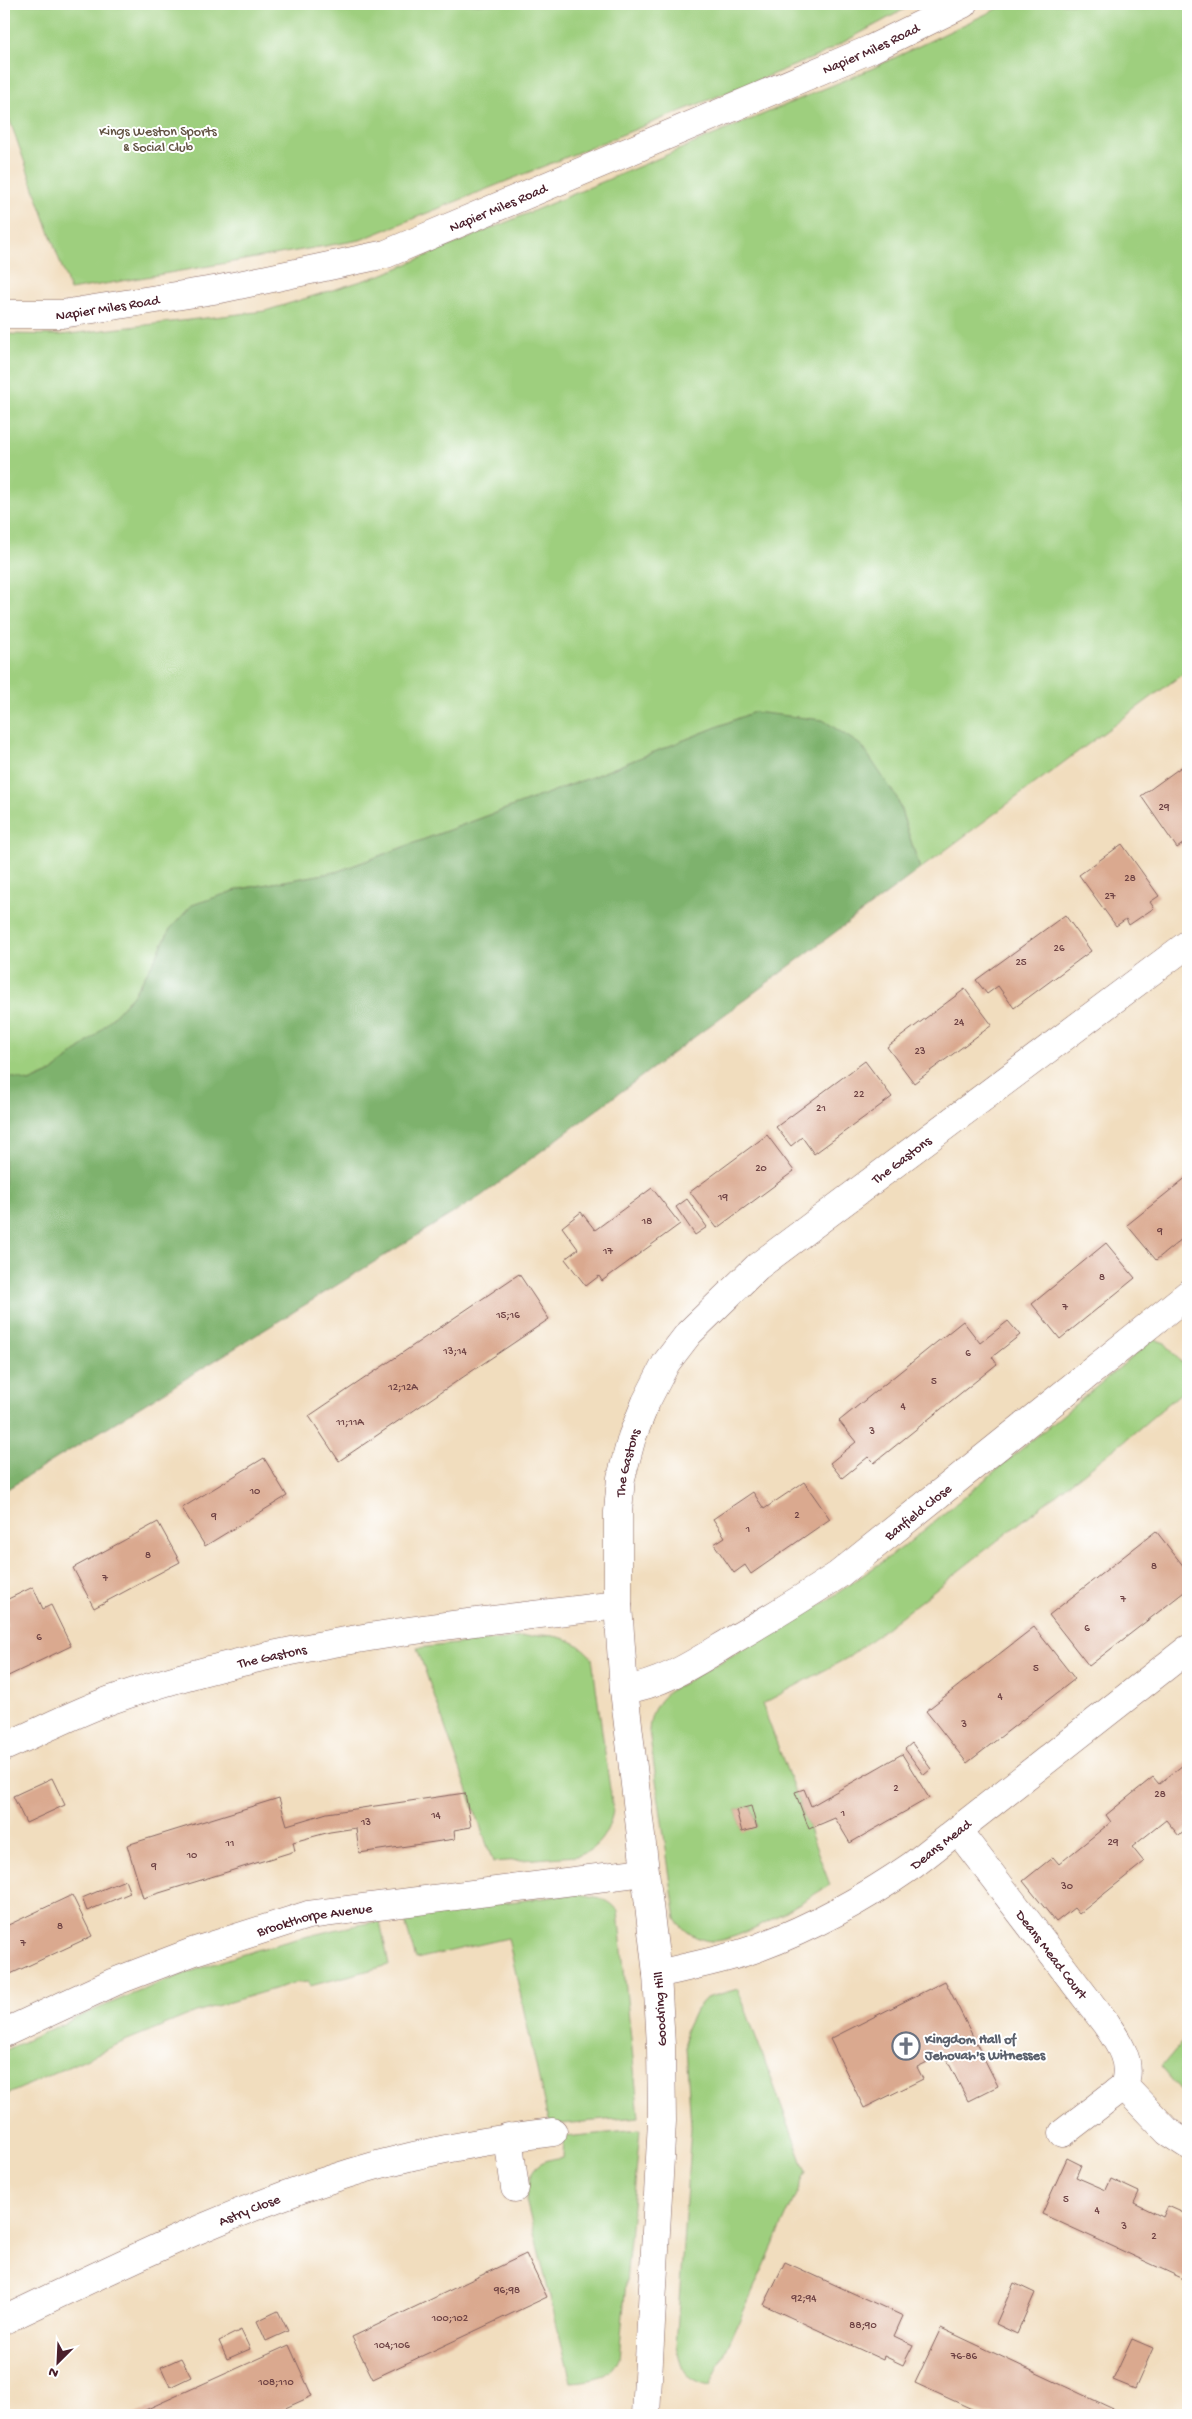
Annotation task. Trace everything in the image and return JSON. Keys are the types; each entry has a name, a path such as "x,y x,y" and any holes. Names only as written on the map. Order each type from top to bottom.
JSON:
{"street":[{"name":"Napier Miles Road","path":"4,314 62,314 210,291 386,254 871,49 963,4"},
{"name":"The Gastons","path":"4,1747 109,1701 218,1669 317,1647 423,1627 618,1605 618,1512 621,1478 632,1437 646,1402 666,1363 689,1332 757,1267 1188,944"},
{"name":"Banfield Close","path":"624,1690 641,1687 677,1672 790,1606 838,1575 1188,1294"},
{"name":"Goodring Hill","path":"618,1605 624,1690 657,1974 662,2121 646,2415"},
{"name":"Deans Mead","path":"657,1974 756,1948 801,1930 883,1886 958,1831 1188,1649"},
{"name":"Deans Mead Court","path":"958,1831 1106,2024 1125,2057 1128,2072 1124,2086"},
{"name":"Brookthorpe Avenue","path":"4,2033 150,1968 195,1951 308,1915 644,1872"},
{"path":"1062,2133 1124,2086 1168,2132 1188,2145"},
{"name":"Astry Close","path":"4,2320 183,2236 261,2205 380,2164 508,2138 552,2132"},
{"path":"508,2138 514,2188"}],"green space":[{"name":"Kings Weston Sports & Social Club","path":"4,4 914,4 818,56 360,240 70,290 4,104"},
{"path":"1007,4 1188,4 1188,670 920,869 897,798 754,712 592,777 336,872 240,889 170,929 154,961 133,995 95,1036 52,1072 29,1082 4,1075 4,334 61,335 265,311 381,275 871,69"},
{"path":"754,712 823,720 862,746 897,798 920,869 481,1196 4,1491 4,1075 29,1082 52,1072 95,1036 133,995 154,961 170,929 192,905 240,889 336,872 592,777"},
{"path":"1154,1339 1165,1343 1188,1371 1188,1387 1123,1442 849,1657 762,1704 830,1885 788,1910 738,1935 723,1940 711,1941 696,1937 682,1927 676,1919 649,1731 654,1710 668,1692 822,1604 906,1545","holes":["751,1806 757,1827 742,1831 736,1810"]},
{"path":"542,1635 569,1640 581,1647 592,1658 613,1811 609,1826 597,1845 577,1856 493,1862 417,1648"},
{"path":"576,1894 605,1900 618,1911 639,2117 549,2125 508,1938 416,1959 403,1915"},
{"path":"380,1921 389,1965 310,1986 309,1982 294,1983 196,2012 125,2041 4,2096 4,2051 51,2029 142,1990 234,1957 329,1931"},
{"path":"738,1989 806,2172 710,2386 689,2378 680,2362 676,2346 691,2127 685,2031 695,2010 706,1998"},
{"path":"1188,2035 1188,2099 1161,2067"},
{"path":"640,2130 619,2358 610,2371 600,2378 571,2382 526,2200 529,2181 534,2169 544,2161 563,2157 564,2137"}],"building":[{"path":"1184,765 1188,771 1188,843 1187,841 1177,848 1141,796"},
{"path":"1122,844 1159,896 1150,902 1154,908 1129,925 1126,919 1116,926 1079,875"},
{"path":"1065,915 1091,951 1014,1008 998,986 987,994 976,980"},
{"path":"965,989 992,1025 914,1083 887,1047"},
{"path":"865,1061 892,1097 814,1154 802,1137 791,1146 776,1127"},
{"path":"767,1135 794,1171 717,1228 690,1192"},
{"path":"1188,1176 1188,1234 1156,1260 1127,1225"},
{"path":"652,1188 680,1224 602,1281 599,1276 586,1286 565,1259 578,1249 562,1227 581,1212 595,1230"},
{"path":"687,1199 707,1227 695,1235 676,1207"},
{"path":"1106,1243 1135,1278 1060,1339 1032,1304"},
{"path":"519,1274 549,1319 339,1461 309,1416"},
{"path":"963,1321 980,1343 1008,1321 1020,1335 992,1357 997,1364 874,1463 868,1457 842,1478 830,1463 856,1442 839,1421"},
{"path":"264,1458 287,1496 205,1546 182,1508"},
{"path":"804,1482 830,1519 751,1574 745,1565 734,1573 714,1544 725,1537 713,1519 753,1492 764,1509"},
{"path":"158,1522 180,1562 94,1608 73,1568"},
{"path":"1156,1531 1188,1572 1188,1589 1089,1666 1049,1615"},
{"path":"33,1587 43,1609 51,1605 71,1646 4,1678 4,1628 8,1626 4,1618 4,1601"},
{"path":"1034,1627 1075,1679 967,1763 926,1711"},
{"path":"912,1743 931,1769 924,1775 905,1749"},
{"path":"902,1754 929,1798 850,1843 835,1818 809,1829 795,1792 804,1789 811,1806"},
{"path":"1188,1761 1188,1828 1179,1836 1166,1820 1132,1847 1144,1862 1079,1914 1074,1908 1056,1922 1023,1881 1053,1857 1059,1864 1111,1822 1106,1815 1153,1777 1159,1784"},
{"path":"52,1778 65,1805 26,1823 13,1796"},
{"path":"465,1793 471,1827 454,1830 455,1839 359,1853 356,1828 330,1832 293,1842 295,1851 143,1898 127,1845 279,1798 287,1825 327,1813"},
{"path":"751,1806 757,1828 742,1832 736,1810"},
{"path":"125,1880 130,1893 87,1911 82,1898"},
{"path":"72,1895 92,1936 4,1977 4,1927"},
{"name":"Kingdom Hall of Jehovah's Witnesses","path":"945,1981 998,2086 968,2101 944,2054 917,2067 923,2079 864,2108 830,2039"},
{"path":"1067,2158 1081,2165 1076,2177 1106,2190 1111,2179 1139,2192 1134,2203 1163,2217 1168,2206 1188,2215 1188,2276 1186,2280 1042,2214"},
{"path":"526,2254 547,2297 373,2379 352,2337"},
{"path":"785,2262 903,2316 894,2336 913,2345 903,2365 884,2356 883,2360 764,2305"},
{"path":"1014,2283 1035,2293 1017,2334 996,2324"},
{"path":"278,2311 288,2331 266,2341 257,2321"},
{"path":"941,2328 1126,2415 985,2415 915,2383"},
{"path":"241,2330 250,2349 227,2359 219,2341"},
{"path":"1132,2339 1153,2348 1135,2389 1113,2380"},
{"path":"289,2345 312,2396 270,2415 263,2415 262,2412 256,2415 134,2415"},
{"path":"181,2358 191,2377 170,2387 161,2367"}],"place":[{"name":"Kingdom Hall of Jehovah's Witnesses","path":"906,2046"}]}
